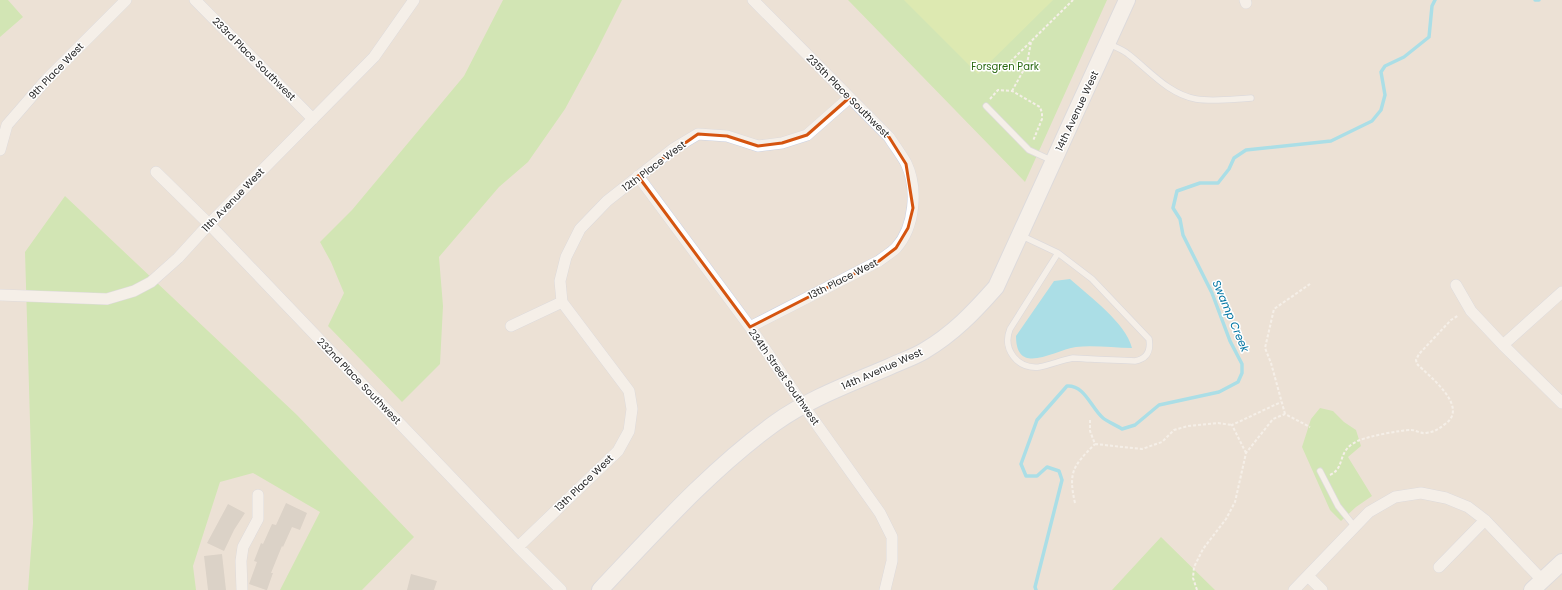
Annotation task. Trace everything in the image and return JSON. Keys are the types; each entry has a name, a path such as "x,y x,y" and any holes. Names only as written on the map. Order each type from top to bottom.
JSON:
{"street":[{"name":"9th Place West","path":"0,150 4,123 126,0"},
{"name":"233rd Place Southwest","path":"195,0 313,119"},
{"name":"11th Avenue West","path":"0,295 107,299 134,291 151,282 178,258 374,57 414,0"},
{"name":"235th Place Southwest","path":"753,0 889,137 906,164 912,185 914,208"},
{"name":"14th Avenue West","path":"600,590 681,506 731,458 775,423 803,406 924,351 950,334 973,314 996,287 1127,0"},
{"name":"12th Place West","path":"562,302 560,281 566,257 580,229 607,201 673,149 698,134 727,136 758,146 782,143 807,135 849,98"},
{"name":"232nd Place Southwest","path":"156,172 210,224 518,547 561,590"},
{"name":"234th Street Southwest","path":"638,176 750,327 803,406 880,513 892,537 892,560 885,590"},
{"name":"13th Place West","path":"750,327 878,261 896,248 908,228 914,208"},
{"path":"1456,285 1471,311 1562,403"},
{"path":"1503,344 1562,292"},
{"name":"13th Place West","path":"518,547 618,451 629,431 632,409 628,391 562,302"},
{"path":"511,326 562,302"},
{"path":"1294,590 1370,512 1395,497 1421,493 1446,498 1468,507 1485,520 1537,585 1562,562"},
{"path":"242,590 243,547 258,519 258,495"},
{"path":"1439,567 1485,520"},
{"path":"1308,576 1322,590"}],"lane":[{"path":"1108,44 1126,52 1168,88 1180,94 1196,99 1218,100 1251,98"},
{"path":"986,106 1029,150 1053,161"},
{"path":"1020,235 1058,253 1092,279 1149,340 1150,347 1148,354 1142,360 1135,361 1073,358 1039,367 1028,366 1018,361 1011,354 1007,345 1007,336 1010,328 1058,253"},
{"path":"1320,472 1338,506 1355,527"}],"path":[{"path":"1006,65 1073,0"},
{"path":"1012,90 1027,64 1031,42"},
{"path":"986,106 992,95 998,90 1012,90 1040,107 1042,113 1039,129 1029,150"},
{"path":"1310,284 1274,309 1265,348 1271,363 1285,414 1310,427"},
{"path":"1324,478 1335,472 1340,466 1342,454 1348,446 1360,440 1373,436 1412,430 1424,434 1436,431 1449,422 1453,414 1452,406 1446,392 1417,364 1416,360 1419,354 1458,315"},
{"path":"1095,444 1142,449 1162,442 1174,430 1188,426 1218,422 1232,425 1281,402"},
{"path":"1197,590 1193,578 1194,567 1203,549 1226,519 1235,502 1246,453 1273,419 1285,414"},
{"path":"1090,420 1090,431 1095,444"},
{"path":"1232,425 1246,453"},
{"path":"1075,503 1072,491 1073,470 1095,444"}],"highlighted area":[{"path":"849,98 889,137 906,164 913,208 908,228 896,248 879,261 750,327 638,176 698,134 727,136 758,146 782,143 807,135"}],"green space":[{"path":"0,0 8,0 23,17 0,37"},
{"path":"503,0 622,0 565,109 528,162 499,187 439,257 443,306 440,364 402,402 328,326 344,293 331,262 320,242 352,210 464,76"},
{"name":"Forsgren Park","path":"848,0 1107,0 1025,182"},
{"path":"904,0 1053,0 978,74"},
{"path":"65,196 297,415 414,537 362,590 280,590 320,512 253,473 220,482 193,566 196,590 28,590 33,523 25,252"},
{"path":"1320,408 1333,411 1344,422 1356,430 1361,446 1348,457 1372,496 1356,507 1341,521 1330,510 1302,447 1311,419"},
{"path":"1161,537 1215,590 1112,590"}],"water":[{"path":"1070,279 1106,310 1115,320 1122,329 1132,348 1083,346 1067,349 1038,358 1029,358 1022,355 1018,348 1016,336 1054,281"}],"building":[{"path":"286,503 307,513 300,530 292,527 283,547 282,546 266,590 249,584 257,562 254,561 261,543 263,544 272,524 276,525"},
{"path":"228,504 245,513 234,530 224,551 207,543"},
{"path":"222,554 226,590 208,590 204,556"},
{"path":"411,574 437,581 434,590 407,590"}],"waterway":[{"name":"Swamp Creek","path":"1036,590 1035,587 1062,480 1059,471 1047,467 1037,476 1026,476 1021,464 1037,420 1067,386 1079,389 1103,418 1122,429 1135,425 1159,405 1219,392 1238,382 1242,373 1242,364 1230,341 1212,293 1183,235 1180,219 1173,208 1177,191 1200,183 1218,183 1229,169 1234,158 1246,150 1331,141 1372,121 1381,110 1385,95 1381,72 1385,66 1404,57 1429,37 1432,6 1435,0"}]}
